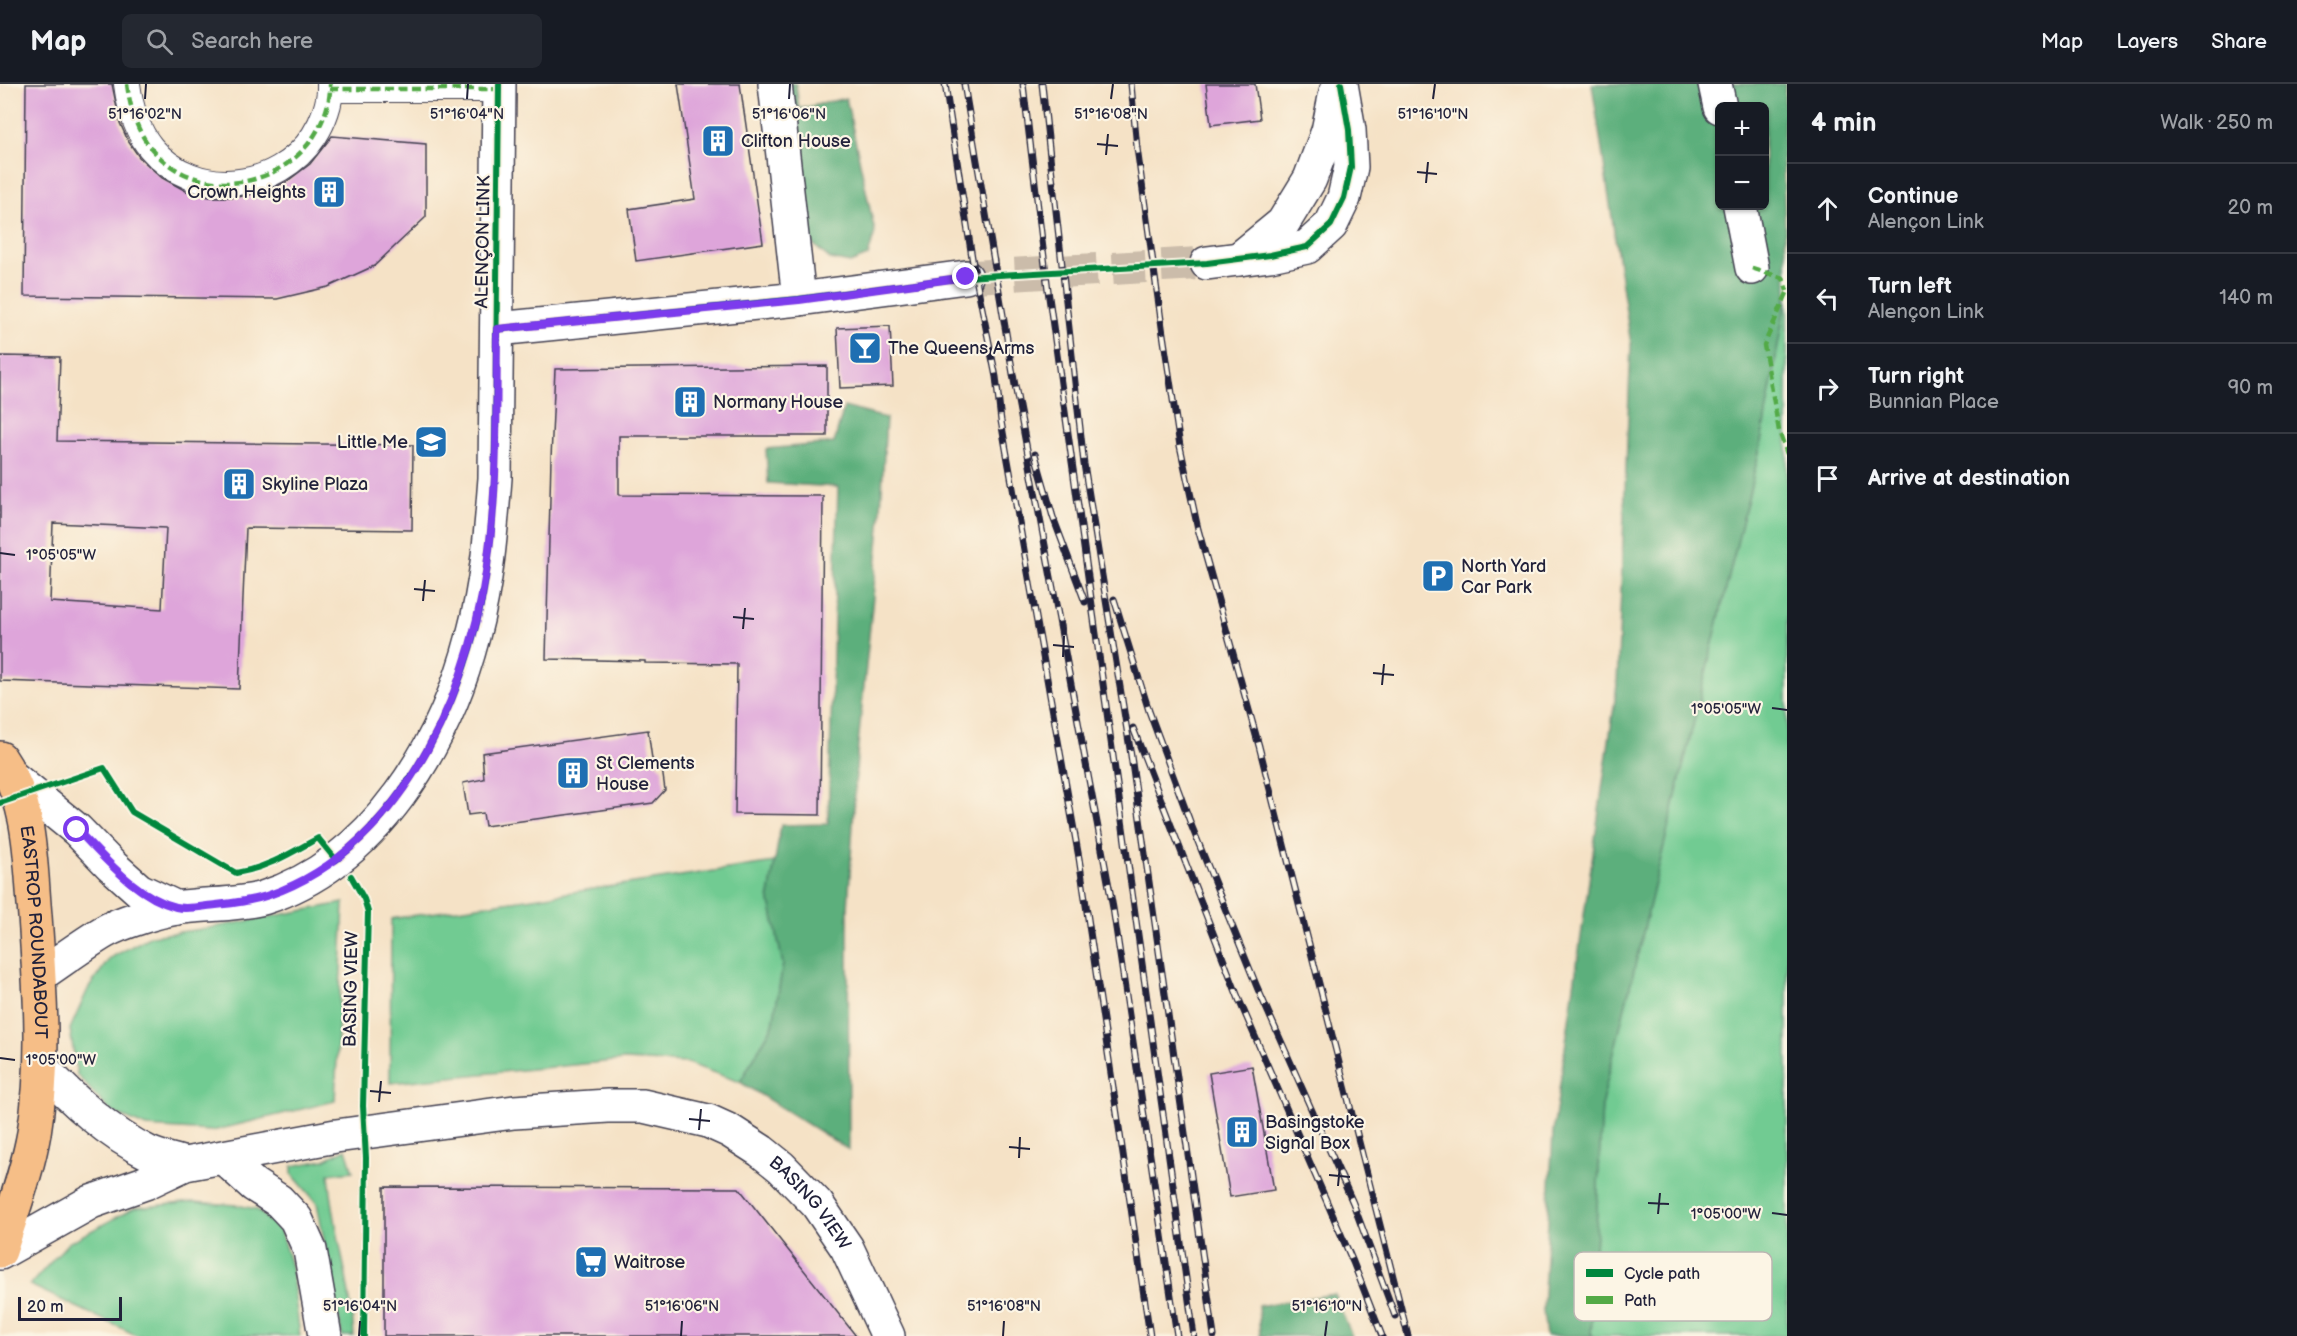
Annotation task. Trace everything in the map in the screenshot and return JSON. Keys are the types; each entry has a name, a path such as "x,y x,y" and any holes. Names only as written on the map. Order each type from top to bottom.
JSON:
{"main road":[{"name":"EASTROP ROUNDABOUT","path":"0,1252 34,1134 42,1068 40,975 28,830 6,767"}],"street":[{"path":"127,84 134,119 152,148 177,170 209,182 244,183 276,172 304,151 322,123 330,86 499,87"},
{"path":"775,84 799,300"},
{"path":"1207,263 1239,260 1283,223 1310,179 1328,131 1339,84"},
{"path":"1715,84 1718,102"},
{"name":"ALENÇON LINK","path":"40,975 106,931 177,908 242,903 261,898 284,890 322,870 354,845 380,819 407,783 443,718 473,637 490,543 495,478 499,87"},
{"path":"1741,210 1752,268"},
{"path":"497,329 799,300 966,277"},
{"name":"ALENÇON LINK","path":"6,767 77,830 139,890 177,908"},
{"name":"BASING VIEW","path":"42,1068 74,1100 127,1140 151,1154 185,1164"},
{"name":"BASING VIEW","path":"0,1252 91,1202 145,1183 185,1164 336,1136 514,1112 608,1106 644,1107 699,1119 730,1131 781,1167 817,1204 847,1248 888,1336"},
{"path":"224,1158 254,1185 279,1201 296,1219 310,1250 325,1336"}],"green space":[{"path":"785,84 796,84 799,109 846,98 875,232 868,256 850,263 830,259 808,240"},
{"path":"1592,84 1785,84 1783,159 1787,294 1760,448 1602,1102 1595,1252 1574,1252 1574,1321 1592,1321 1591,1336 1546,1336 1543,1310 1553,1132 1617,685 1631,345"},
{"path":"1787,294 1787,1336 1591,1336 1592,1321 1772,1321 1772,1252 1595,1252 1602,1102 1760,448"},
{"path":"844,407 886,418 880,527 857,755 848,909 849,1150 740,1082 773,1025 783,964 769,896 781,825 828,824 838,487 768,483 766,449 834,443"},
{"path":"775,862 769,896 783,964 773,1025 740,1082 687,1063 624,1060 390,1083 391,919"},
{"path":"344,903 335,1101 212,1131 146,1127 110,1111 77,1075 70,1029 88,989 110,958 151,936 209,928"},
{"path":"346,1149 353,1171 329,1174 354,1336 342,1336 317,1203 292,1174 292,1166 324,1160"},
{"path":"193,1202 256,1209 280,1230 291,1266 300,1336 138,1336 30,1285 68,1243 134,1208"},
{"path":"1334,1294 1352,1336 1260,1336 1258,1306"}],"building":[{"name":"Crown Heights","path":"26,84 112,84 120,123 139,157 162,178 186,191 209,197 238,197 264,192 286,182 310,164 332,136 426,144 426,217 374,266 328,287 277,299 24,296"},
{"name":"Clifton House","path":"678,84 740,84 763,243 636,261 629,209 695,199"},
{"path":"1206,84 1255,84 1260,119 1211,125"},
{"name":"The Queens Arms","path":"890,326 893,386 840,388 837,328"},
{"name":"Skyline Plaza","path":"0,356 60,357 57,441 413,445 412,530 246,528 239,689 0,681","holes":["53,523 166,528 162,609 50,602"]},
{"path":"827,366 827,436 619,436 619,495 823,496 820,815 735,814 737,664 546,659 555,369"},
{"name":"St Clements House","path":"648,730 652,759 662,768 665,790 653,803 485,826 483,813 468,815 463,783 484,779 482,753"},
{"name":"Basingstoke Signal Box","path":"1252,1066 1274,1190 1230,1197 1209,1073"},
{"name":"Waitrose","path":"384,1187 739,1188 856,1336 384,1336"}],"tunnel":[{"path":"966,277 1207,263"}],"railway":[{"path":"945,84 973,264 996,377 1001,421 1079,858 1150,1336"},
{"path":"964,84 1014,380 1113,908 1177,1336"},
{"path":"1023,84 1048,290 1194,1336"},
{"path":"1042,84 1084,464 1130,749 1214,1336"},
{"path":"1131,84 1137,148 1163,334 1180,446 1198,529 1259,746 1408,1336"},
{"path":"1035,454 1053,517 1085,602"},
{"path":"1114,599 1149,711 1192,827 1257,987 1353,1203 1395,1316"},
{"path":"1133,728 1240,1002 1353,1262 1382,1336"}],"marked path":[{"path":"127,84 132,110 141,134 151,148 169,165 190,176 212,182 236,182 258,178 280,169 314,136 326,112 330,84"},
{"path":"330,89 499,89"},
{"path":"1752,268 1783,278 1787,291"},
{"path":"1787,293 1764,345 1779,431 1787,454"}],"cycle path":[{"path":"0,803 104,768 132,812 236,873 268,864 318,838 336,860 365,834 414,772 434,738 465,664 476,626 488,560 495,478 499,84"},
{"path":"497,329 799,299 966,277 1207,263 1270,255 1307,247 1331,225 1344,198 1351,167 1349,130 1341,84"},
{"path":"351,876 364,899 368,912 363,1106 366,1158 364,1336"}],"place":[{"name":"Clifton House","path":"718,141"},
{"name":"Crown Heights","path":"329,192"},
{"name":"The Queens Arms","path":"865,348"},
{"name":"Normany House","path":"690,402"},
{"name":"Little Me","path":"431,442"},
{"name":"Skyline Plaza","path":"239,484"},
{"name":"North Yard Car Park","path":"1438,576"},
{"name":"St Clements House","path":"573,773"},
{"name":"Basingstoke Signal Box","path":"1242,1132"},
{"name":"Waitrose","path":"591,1262"}],"route":[{"path":"77,830 139,890 177,908 242,903 284,890 304,881 336,860 380,819 407,783 443,718 473,637 490,543 495,478 497,329 799,300 966,277"}]}
